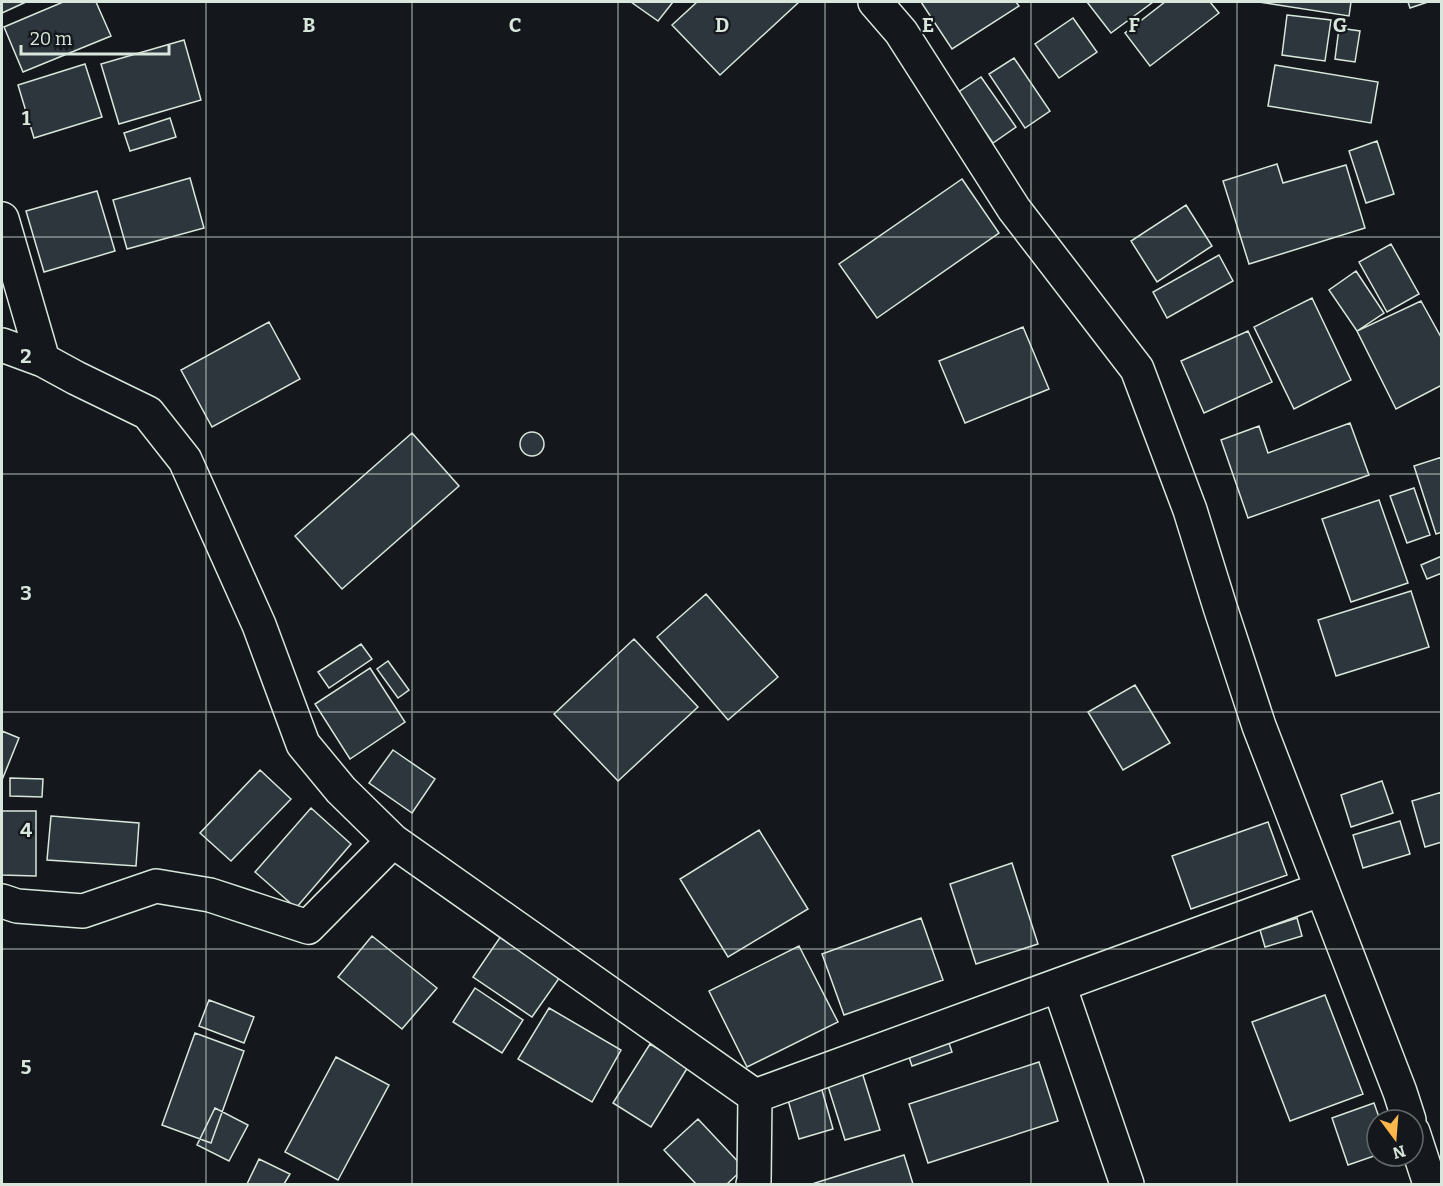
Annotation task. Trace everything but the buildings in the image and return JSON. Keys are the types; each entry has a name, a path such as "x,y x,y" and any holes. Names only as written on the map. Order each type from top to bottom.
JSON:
{"street":[{"path":"875,2 901,32 1014,209 1137,369 1190,510 1259,726 1405,1108"},
{"path":"2,219 42,360"},
{"path":"2,345 42,360 148,413 185,460 259,625 303,744 341,790 393,841 755,1096"},
{"path":"2,901 17,906 83,911 156,886 210,896 308,927 393,841"},
{"path":"755,1096 1322,889"},
{"path":"1059,985 1127,1185"},
{"path":"753,1185 755,1096"},
{"path":"1425,1168 1430,1185"}]}
